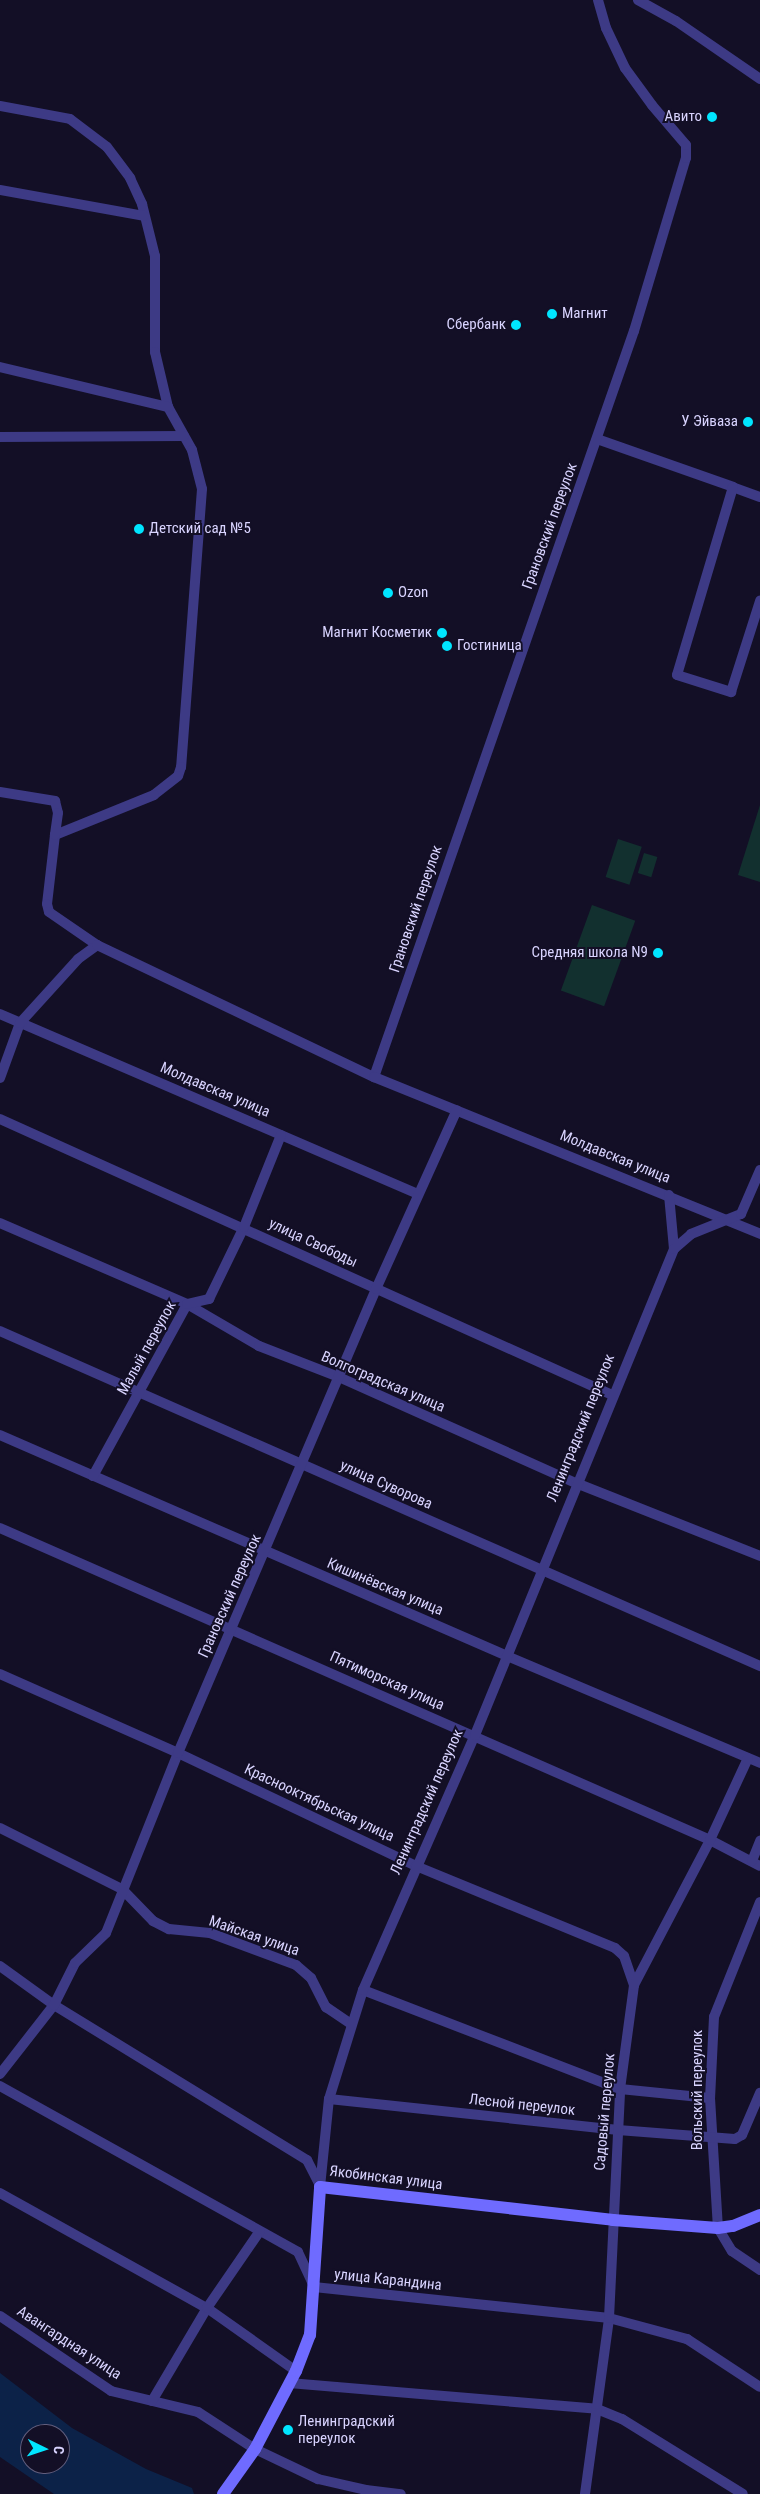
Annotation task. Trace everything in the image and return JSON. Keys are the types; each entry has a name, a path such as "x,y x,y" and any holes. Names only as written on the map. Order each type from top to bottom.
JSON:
{"street":[{"name":"Грановский переулок","path":"374,1077 597,438 648,284 686,158 686,145 652,105 625,68 606,28 598,0"},
{"path":"638,0 676,21 760,79"},
{"path":"0,106 50,113 70,119 107,147 130,178 144,216 155,256 152,336 168,407 192,450 202,489 181,767 171,784 154,795 55,835 58,813 55,801 0,792"},
{"path":"0,190 144,216"},
{"path":"0,367 168,407"},
{"path":"0,437 184,436"},
{"path":"597,438 760,497"},
{"path":"733,487 677,675 731,692 760,601"},
{"name":"Молдавская улица","path":"55,835 47,904 49,912 98,945 374,1077 760,1234"},
{"path":"0,1078 20,1023 78,959 98,945"},
{"name":"Молдавская улица","path":"0,1014 418,1194"},
{"name":"Грановский переулок","path":"0,2074 54,2005 75,1963 106,1933 178,1753 341,1378 376,1289 457,1110"},
{"name":"улица Свободы","path":"0,1120 244,1227 376,1289 612,1395"},
{"name":"Малый переулок","path":"93,1476 187,1304 209,1299 244,1227 281,1135"},
{"name":"Ленинградский переулок","path":"223,2494 255,2449 296,2370 310,2336 320,2187 329,2099 363,1990 475,1735 612,1395 674,1249 691,1234 728,1220 745,1210 760,1170"},
{"path":"668,1195 674,1249"},
{"name":"Волгоградская улица","path":"0,1223 187,1304 259,1346 341,1378 576,1483 760,1556"},
{"name":"улица Суворова","path":"0,1331 760,1666"},
{"name":"Кишинёвская улица","path":"0,1435 265,1552 760,1763"},
{"name":"Пятиморская улица","path":"0,1528 475,1735 710,1840 756,1864"},
{"name":"Краснооктябрьская улица","path":"0,1674 178,1753 416,1866 615,1948 624,1956 634,1985"},
{"name":"Садовый переулок","path":"585,2494 609,2318 612,2220 620,2089 634,1985 710,1840 748,1758"},
{"name":"Майская улица","path":"0,1828 122,1889 153,1921 169,1929 210,1934 296,1965 311,1978 326,2007 351,2024"},
{"path":"756,1864 760,1841"},
{"name":"Вольский переулок","path":"718,2228 710,2098 714,2017 760,1902"},
{"name":"Якобинская улица","path":"0,1966 54,2005 307,2160 320,2187 612,2220 718,2228 733,2226 760,2215"},
{"path":"363,1990 620,2089 710,2098"},
{"name":"улица Карандина","path":"0,2086 298,2252 314,2287 609,2318 687,2339 760,2387"},
{"name":"Лесной переулок","path":"329,2099 712,2139 740,2137 760,2093"},
{"path":"0,2192 207,2308 296,2370"},
{"path":"718,2228 732,2251 760,2270"},
{"path":"152,2401 207,2308 260,2231"},
{"name":"Авангардная улица","path":"0,2316 111,2390 198,2412 255,2449 318,2479 366,2490 401,2494"},
{"path":"289,2383 597,2408 622,2419 743,2494"}],"green space":[{"path":"760,805 760,882 738,875"},
{"path":"618,839 642,847 629,885 606,877"},
{"path":"644,853 657,857 651,877 638,873"},
{"path":"592,905 635,921 604,1006 561,991"}],"water":[{"path":"0,2373 67,2424 20,2424 20,2471 0,2457"},
{"path":"70,2426 146,2469 192,2488 194,2494 54,2494 25,2474 70,2474"}],"place":[{"name":"Авито","path":"712,117"},
{"name":"Магнит","path":"552,314"},
{"name":"Сбербанк","path":"516,325"},
{"name":"У Эйваза","path":"748,422"},
{"name":"Детский сад №5","path":"139,529"},
{"name":"Ozon","path":"388,593"},
{"name":"Магнит Косметик","path":"442,633"},
{"name":"Гостиница","path":"447,646"},
{"name":"Средняя школа N9","path":"658,953"},
{"name":"Ленинградский переулок","path":"288,2430"}]}
